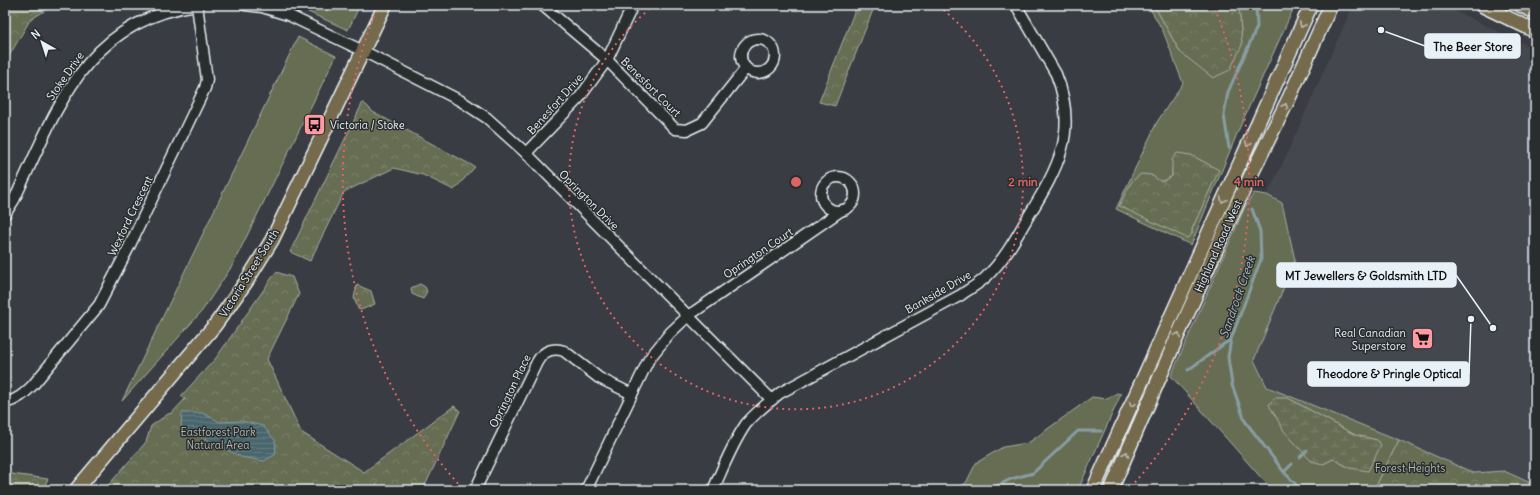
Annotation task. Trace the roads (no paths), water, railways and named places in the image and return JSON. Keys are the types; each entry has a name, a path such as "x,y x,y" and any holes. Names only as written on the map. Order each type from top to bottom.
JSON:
{"main road":[{"name":"Victoria Street South","path":"76,490 216,325 246,282 272,240 386,5"},
{"name":"Highland Road West","path":"1093,490 1311,5"},
{"name":"Highland Road West","path":"1111,490 1228,223 1289,98 1331,5"},
{"path":"1481,5 1535,31"},
{"path":"1520,5 1535,12"}],"street":[{"name":"Stoke Drive","path":"5,214 14,200 59,105 90,60 108,43 133,25 154,15 178,8 196,5"},
{"name":"Wexford Crescent","path":"5,402 13,401 24,394 85,323 99,305 129,247 205,88 207,80 196,5"},
{"path":"245,5 262,6 288,15 363,51"},
{"name":"Benesfort Court","path":"542,5 607,60 675,129 687,130 702,123 746,68"},
{"name":"Benesfort Drive","path":"526,153 580,97 607,60 633,5"},
{"name":"Bankside Drive","path":"713,490 734,445 746,425 760,410 780,393 961,295 985,279 999,264 1012,245 1053,176 1064,142 1065,119 1064,102 1056,74 1016,5"},
{"name":"Oprington Drive","path":"363,51 461,100 486,118 526,153 772,400"},
{"name":"Oprington Court","path":"688,316 842,210"},
{"path":"586,490 649,359 670,333 688,316"},
{"name":"Oprington Place","path":"476,490 541,355 546,352 559,349 564,351 599,378 632,394"}],"water":[{"path":"182,413 202,413 220,422 241,421 263,426 275,440 276,454 264,461 241,457 181,426"}],"waterway":[{"name":"Sandrock Creek","path":"1229,148 1224,115 1228,92 1257,27 1256,5"},
{"name":"Sandrock Creek","path":"1252,209 1260,231 1261,259 1231,339 1228,357 1232,385 1245,421 1284,472 1301,490"},
{"path":"1188,370 1231,339"},
{"path":"988,490 1011,479 1033,473 1078,431 1101,431"},
{"path":"1300,457 1307,450"},
{"path":"1284,472 1292,464"}],"place":[{"name":"The Beer Store","path":"1381,30"},
{"name":"Victoria / Stoke","path":"315,125"},
{"name":"Theodore & Pringle Optical","path":"1471,319"},
{"name":"MT Jewellers & Goldsmith LTD","path":"1493,328"},
{"name":"Real Canadian Superstore","path":"1422,339"}],"park label":[{"name":"Eastforest Park Natural Area","path":"218,438"},
{"name":"Forest Heights","path":"1410,468"}]}
